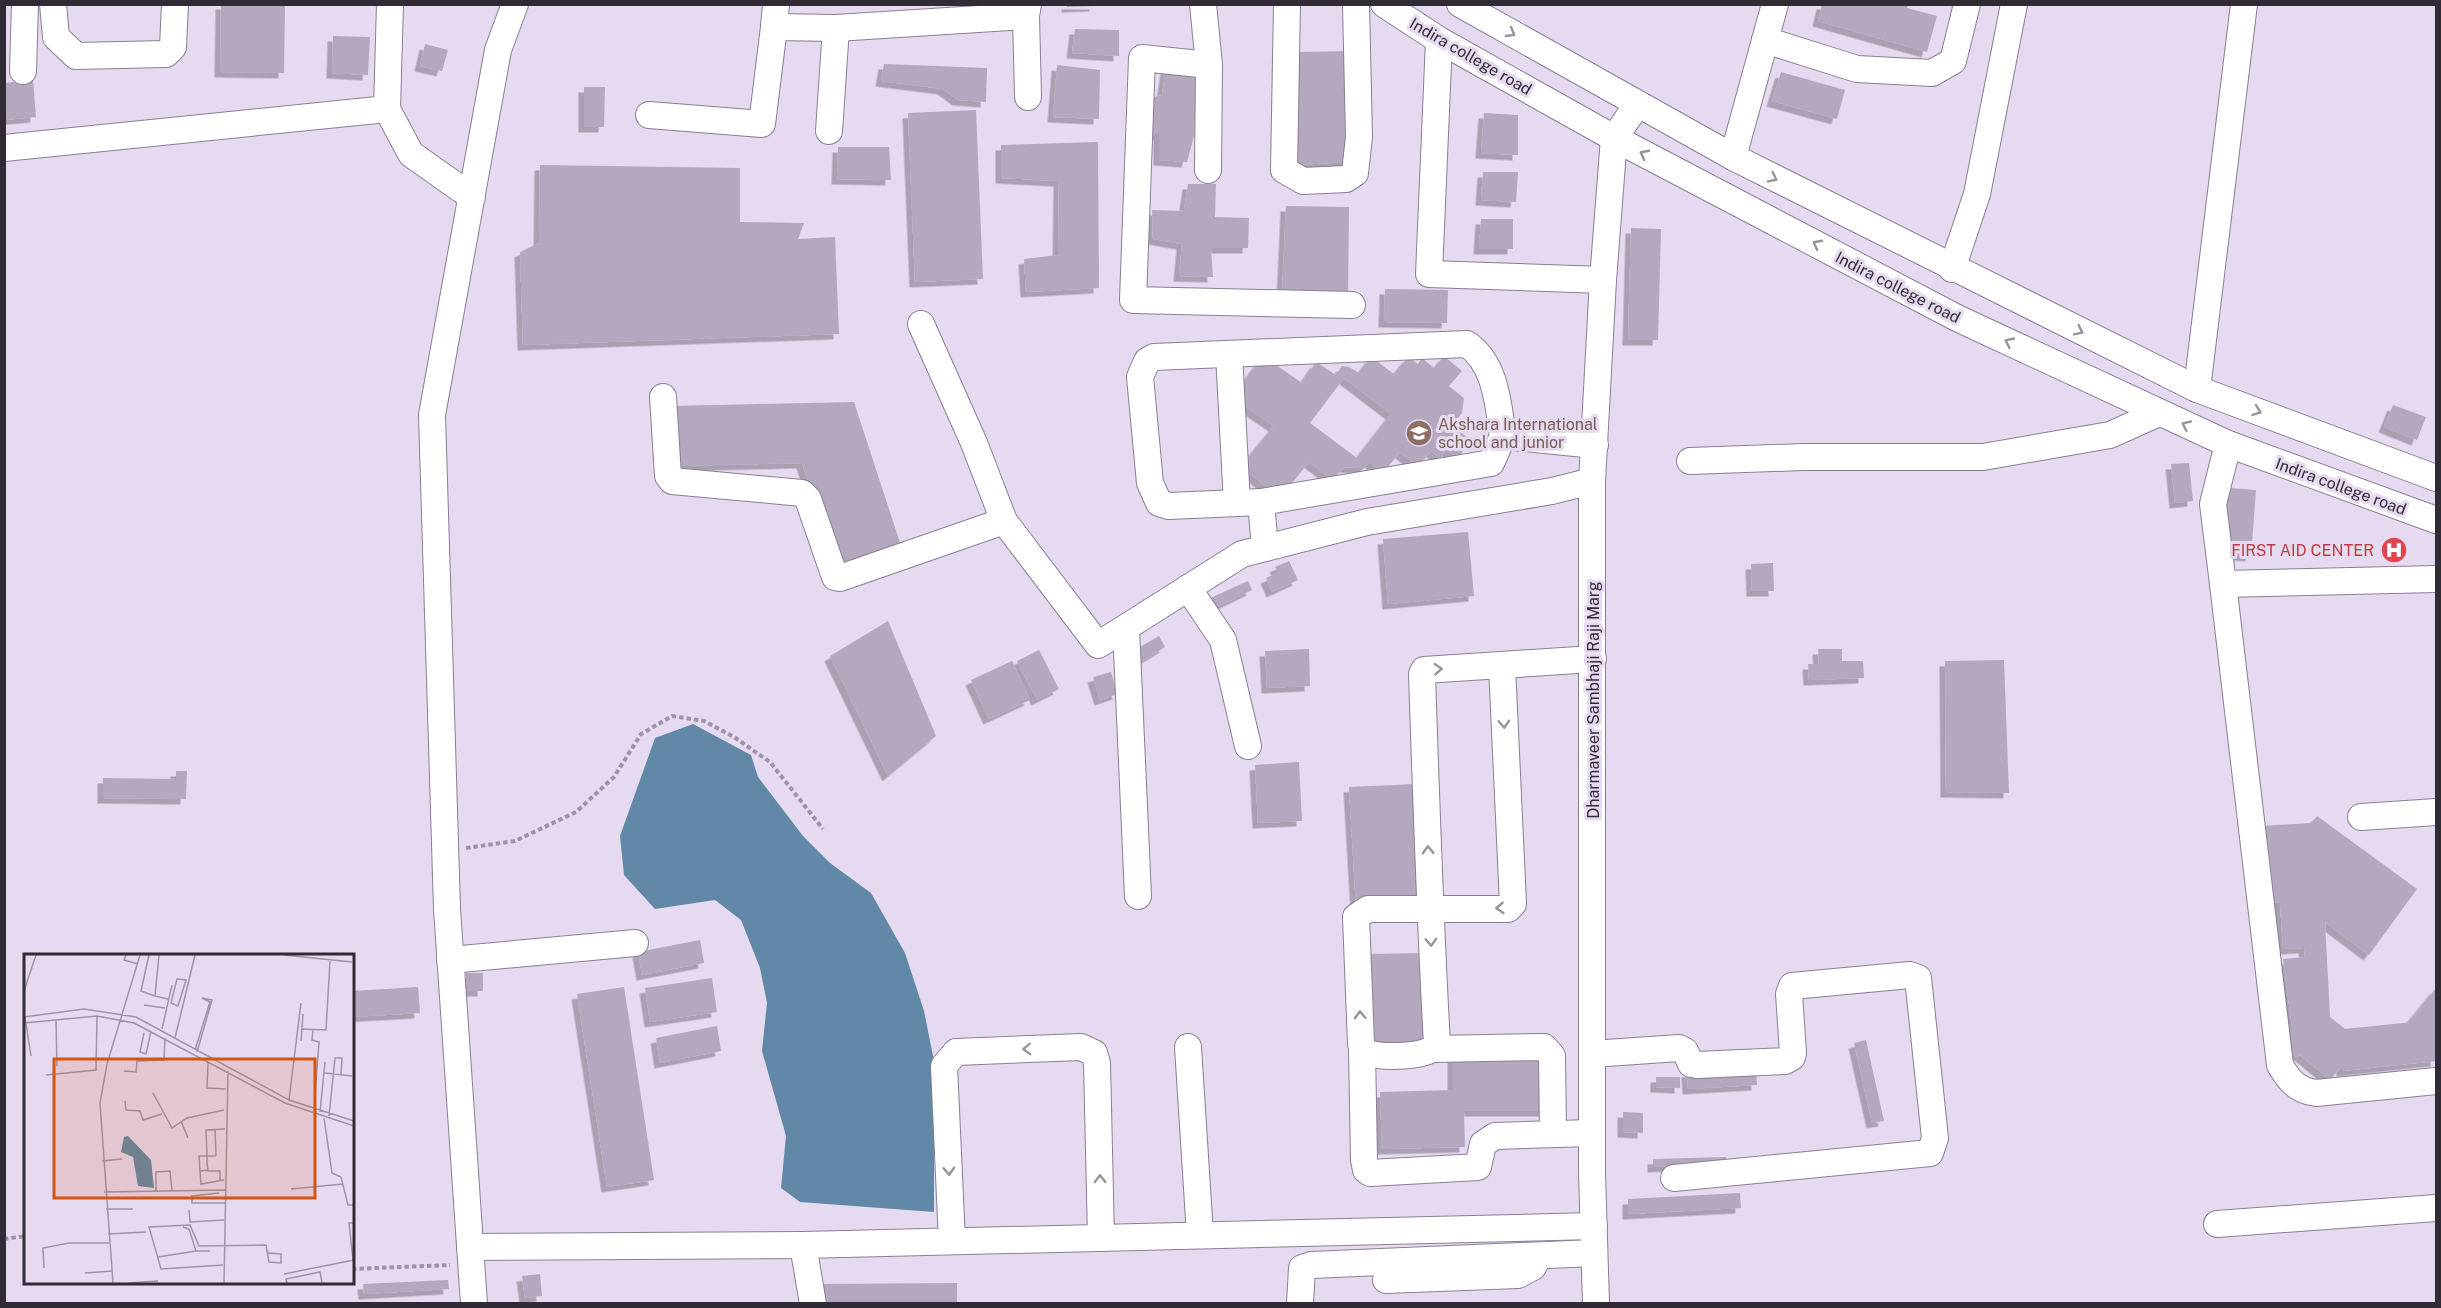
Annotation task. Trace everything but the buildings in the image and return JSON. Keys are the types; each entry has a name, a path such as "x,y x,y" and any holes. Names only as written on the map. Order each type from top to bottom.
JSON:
{"street":[{"path":"23,70 25,4"},
{"path":"53,4 54,32 58,40 76,56 87,56 166,54 173,47 175,4"},
{"path":"390,4 387,109 411,154 472,197"},
{"path":"474,1304 450,960 432,415 498,50 515,4"},
{"path":"1203,4 1209,65 1208,170"},
{"path":"1287,4 1284,170 1303,181 1346,178 1355,173 1359,137 1356,4"},
{"name":"Indira college road","path":"1384,4 1439,40 1614,138 1957,318 2228,444 2436,520"},
{"path":"1460,4 1733,157 1952,269 2196,389 2436,472"},
{"path":"1733,157 1775,4"},
{"path":"1765,40 1857,69 1932,73 1953,61 1967,4"},
{"path":"1952,269 1977,194 2014,4"},
{"path":"2196,389 2244,4"},
{"path":"649,115 762,124 775,16 836,28 1027,10 1028,97"},
{"path":"829,131 836,28"},
{"path":"1439,40 1429,274 1603,280"},
{"path":"1209,65 1142,58 1133,300 1352,305"},
{"path":"1614,138 1637,105"},
{"path":"4,148 387,109"},
{"name":"Dharmaveer Sambhaji Raji Marg","path":"1596,1304 1592,1133 1592,481 1603,280 1614,138"},
{"path":"921,324 974,443 1004,521 1098,645 1242,554 1367,522 1552,491 1592,481"},
{"path":"1467,344 1478,351 1488,368 1503,436 1491,462 1249,502 1169,506 1159,503 1150,483 1140,377 1147,361 1154,357 1229,354 1467,344"},
{"path":"1229,354 1249,502 1265,548"},
{"path":"663,397 668,476 672,481 802,493 808,500 835,577 840,578 1004,521"},
{"path":"1690,462 1803,457 1983,457 2110,435 2159,413"},
{"path":"1503,436 1595,445"},
{"path":"2228,444 2213,504 2280,1065 2290,1082 2304,1091 2316,1093 2436,1081"},
{"path":"2223,584 2436,579"},
{"path":"1188,588 1223,640 1248,746"},
{"path":"1126,628 1138,896"},
{"path":"1434,1049 1437,1044 1422,674 1424,670 1432,669 1593,659"},
{"path":"1502,666 1513,904 1508,909 1368,909 1356,917 1364,1160 1366,1170 1370,1173 1466,1170 1478,1167 1483,1144 1495,1136 1592,1133"},
{"path":"2361,817 2436,812"},
{"path":"450,960 634,943"},
{"path":"1592,1054 1679,1048 1685,1051 1692,1064 1697,1065 1785,1060 1792,1057 1793,1053 1789,994 1792,986 1910,975 1918,978 1935,1138 1930,1153 1674,1178"},
{"path":"952,1241 944,1066 949,1058 956,1052 1081,1047 1094,1053 1097,1063 1101,1238"},
{"path":"1188,1047 1200,1235"},
{"path":"1362,1050 1372,1055 1424,1054 1434,1049 1544,1047 1552,1056 1553,1134"},
{"path":"2217,1224 2436,1208"},
{"path":"471,1256 952,1241 1594,1226"},
{"path":"803,1245 813,1304"},
{"path":"1285,1304 1285,1284 1300,1293 1518,1275 1533,1267 1539,1256 1594,1253"}],"path":[{"path":"445,851 515,842 576,812 614,777 641,734 672,716 704,721 734,737 770,762 823,829"},
{"path":"4,1239 24,1236"},
{"path":"354,1269 471,1256"}],"water":[{"path":"693,724 751,755 758,777 803,836 830,863 871,893 905,953 924,1011 934,1061 934,1212 800,1202 781,1188 786,1136 762,1051 767,1003 760,968 741,920 715,900 655,909 624,875 620,836 655,738"}],"place":[{"name":"Akshara International school and junior","path":"1419,433"},
{"name":"FIRST AID CENTER","path":"2394,550"}]}
